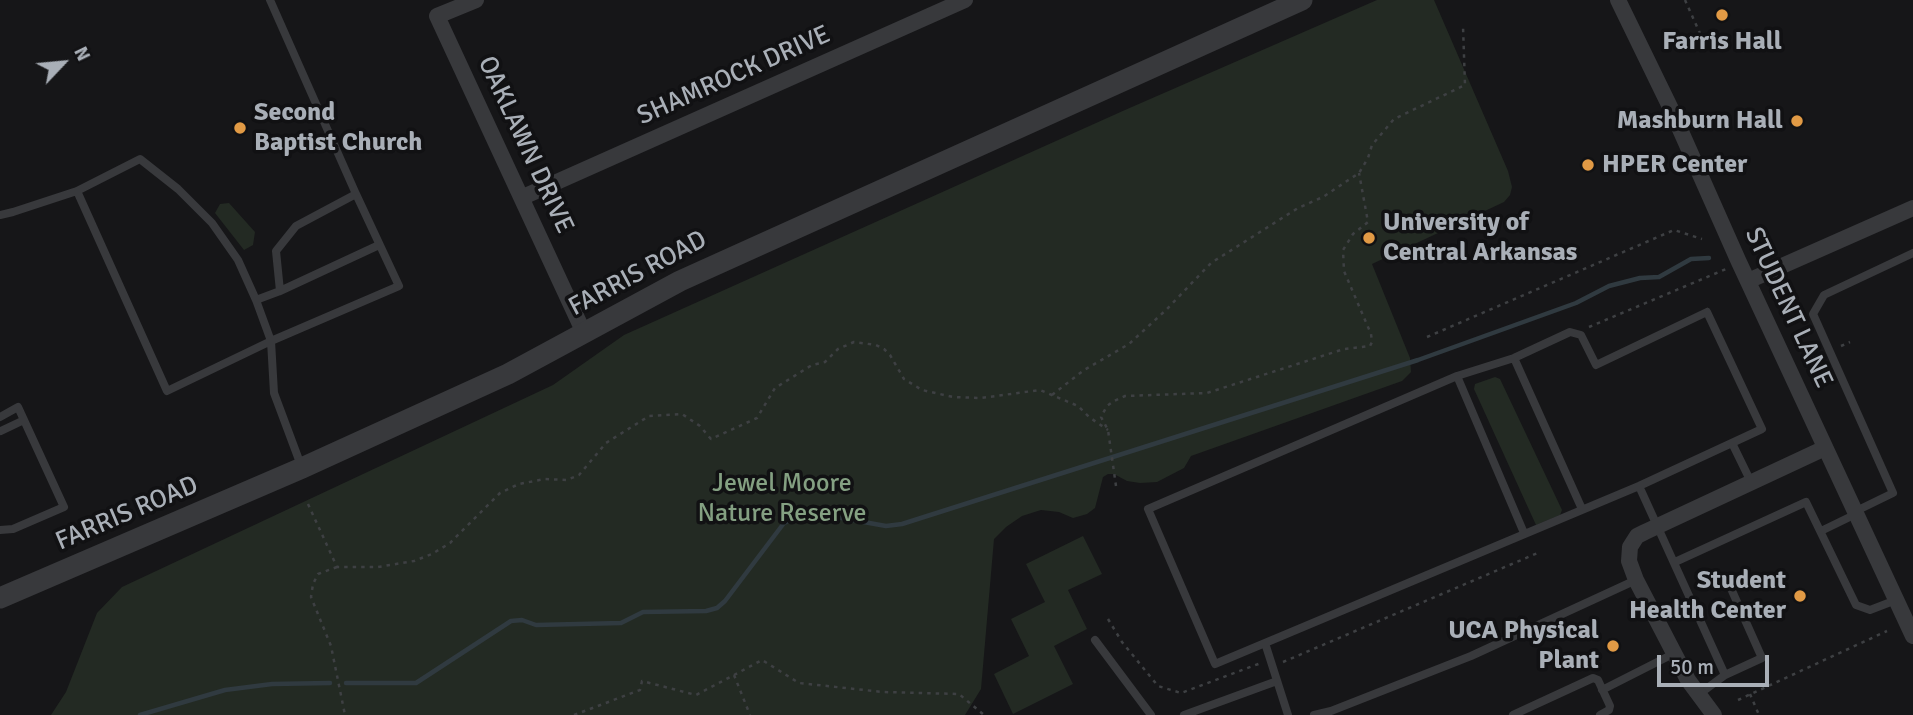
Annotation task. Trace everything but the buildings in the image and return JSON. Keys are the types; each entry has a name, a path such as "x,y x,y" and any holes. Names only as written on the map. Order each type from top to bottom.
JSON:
{"street":[{"name":"OAKLAWN DRIVE","path":"476,0 437,16 584,333"},
{"name":"SHAMROCK DRIVE","path":"523,197 964,0"},
{"name":"FARRIS ROAD","path":"0,598 302,468 508,374 680,281 1302,0"},
{"name":"STUDENT LANE","path":"1618,0 1671,109 1913,636"},
{"path":"1748,281 1913,208"},
{"path":"1714,715 1698,695 1673,654 1636,580 1629,561 1630,547 1637,536 1825,448"}],"lane":[{"path":"77,191 167,391 271,341 398,286 270,0"},
{"path":"0,215 77,191 140,159 178,190 212,223 237,260 256,300 271,341 274,393 302,468"},
{"path":"280,291 276,251 296,226 356,194"},
{"path":"256,300 379,244"},
{"path":"1821,531 1893,493 1813,314 1824,295 1913,253"},
{"path":"1707,313 1762,429 1639,486 1215,664 1148,509 1457,376 1514,358 1574,332 1581,335 1596,365 1707,313"},
{"path":"1514,358 1582,509"},
{"path":"1457,376 1524,533"},
{"path":"0,416 18,407 65,507 13,529 0,530"},
{"path":"1,431 24,421"},
{"path":"1732,443 1751,482"},
{"path":"1639,486 1725,675"},
{"path":"1675,562 1806,502 1856,605 1870,610 1896,600"},
{"path":"1314,715 1331,711 1471,656 1636,580"},
{"path":"1698,695 1725,675 1762,658 1729,584"},
{"path":"1094,640 1151,715"},
{"path":"1265,643 1288,715"},
{"path":"1602,690 1673,654"},
{"path":"1513,715 1593,678 1598,680 1610,708 1601,715"},
{"path":"1189,714 1277,681"}],"path":[{"path":"1685,0 1707,49"},
{"path":"1052,396 1084,370 1129,344 1159,318 1211,263 1297,208 1323,197 1359,173 1368,158 1371,145 1394,119 1465,85 1463,26"},
{"path":"1116,486 1108,430 1101,417 1102,412 1114,401 1125,396 1207,393 1344,349 1370,346 1371,334 1344,271 1343,250 1353,234 1368,222 1359,173"},
{"path":"1427,337 1674,230 1702,239"},
{"path":"1589,327 1729,268"},
{"path":"345,715 332,650 311,597 318,574 337,567 390,566 432,554 450,543 500,493 519,484 545,479 567,481 579,475 606,443 649,416 682,414 700,426 711,439 757,418 775,388 812,365 825,362 838,349 854,342 884,349 904,379 922,390 953,397 981,398 1040,390 1078,406 1108,430"},
{"path":"1841,346 1850,342"},
{"path":"308,504 337,567"},
{"path":"1283,662 1540,552"},
{"path":"1108,619 1122,642 1158,686 1169,690 1181,693 1261,663"},
{"path":"1738,701 1887,631"},
{"path":"574,715 640,690 642,681 696,695 762,660 799,683 883,692 959,694 984,715"},
{"path":"734,675 750,715"},
{"path":"1750,694 1759,715"}],"green space":[{"name":"Jewel Moore Nature Reserve","path":"1377,0 1434,0 1508,171 1512,187 1504,202 1372,264 1410,358 1411,372 1402,381 1191,456 1184,468 1157,482 1127,481 1108,474 1103,477 1095,508 1087,514 1073,518 1059,512 1041,510 1022,516 1006,527 994,539 981,689 965,715 51,715 66,692 97,613 122,587 553,385 624,335"},
{"path":"229,203 255,232 253,245 244,250 215,213 220,204"},
{"path":"1495,377 1500,379 1562,510 1560,515 1536,525 1474,389 1475,384"},
{"path":"1083,536 1102,574 1068,590 1087,629 1054,646 1073,684 1013,714 994,674 1029,656 1011,619 1045,602 1026,564"}],"waterway":[{"path":"346,683 416,683 511,621 522,620 536,625 621,623 643,612 706,611 717,608 784,523 801,515 819,514 886,526 902,524 1418,360 1576,303 1609,286 1640,278 1659,277 1691,259 1709,258"},
{"path":"140,715 225,690 272,684 330,683"}],"place":[{"name":"Farris Hall","path":"1722,15"},
{"name":"Mashburn Hall","path":"1797,121"},
{"name":"Second Baptist Church","path":"240,128"},
{"name":"HPER Center","path":"1588,165"},
{"name":"University of Central Arkansas","path":"1369,238"},
{"name":"Student Health Center","path":"1800,596"},
{"name":"UCA Physical Plant","path":"1613,646"}]}
